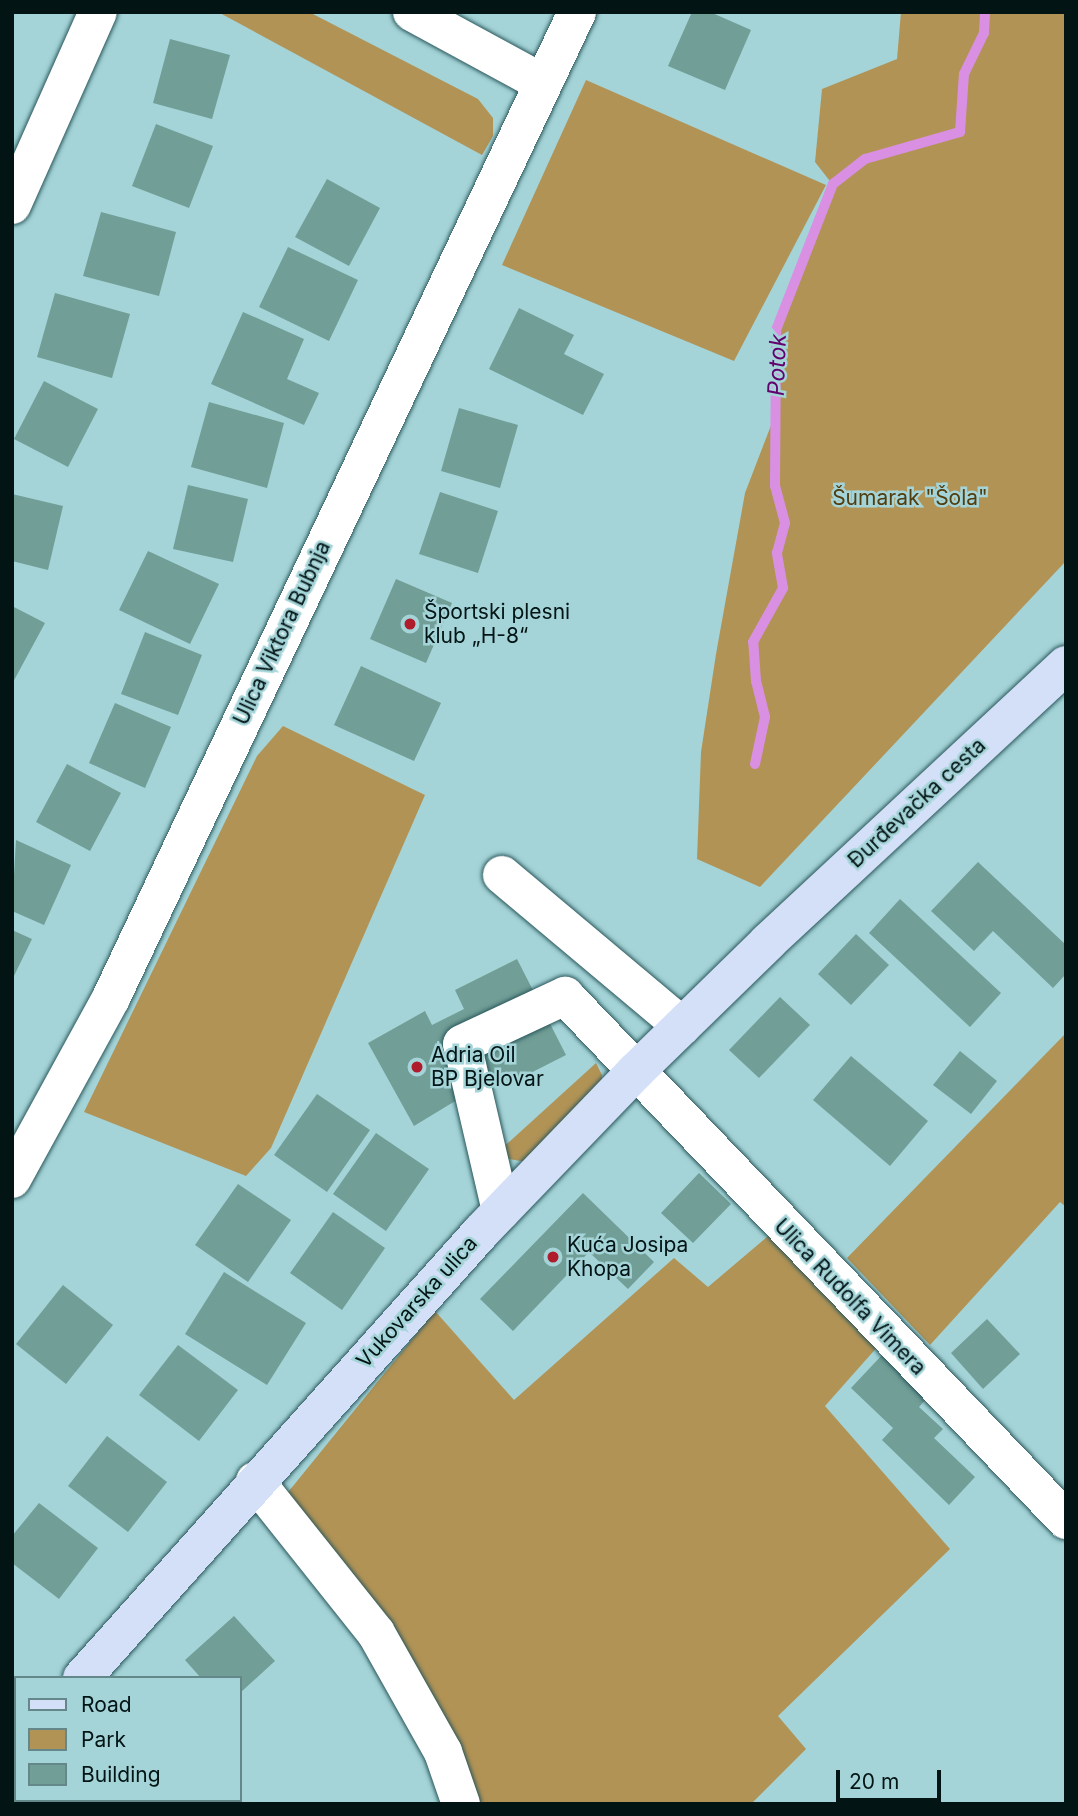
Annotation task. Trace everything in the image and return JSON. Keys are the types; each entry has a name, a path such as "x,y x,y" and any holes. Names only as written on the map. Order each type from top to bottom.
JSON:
{"main road":[{"name":"Đurđevačka cesta","path":"768,942 1066,665"},
{"name":"Vukovarska ulica","path":"84,1676 255,1481 501,1211 635,1072 768,942"}],"street":[{"path":"12,205 98,12"},
{"path":"412,12 541,82"},
{"name":"Ulica Viktora Bubnja","path":"12,1179 111,998 541,82 577,12"},
{"path":"502,875 681,1026"},
{"name":"Ulica Rudolfa Vimera","path":"501,1211 462,1044 565,996 1066,1520"},
{"path":"255,1481 376,1633 443,1752 461,1804"}],"green space":[{"path":"218,12 309,12 478,99 493,118 493,136 482,155"},
{"name":"Šumarak \"Šola\"","path":"901,12 1066,12 1066,561 760,887 697,859 701,752 716,654 745,493 775,415 776,330 833,185 815,162 822,89 897,59"},
{"path":"586,80 826,185 734,361 502,265"},
{"path":"283,726 425,795 271,1148 246,1176 84,1112 257,756"},
{"path":"1066,1033 1066,1207 1060,1202 930,1345 847,1258"},
{"path":"596,1063 602,1075 601,1087 526,1162 503,1158 498,1152"},
{"path":"781,1225 887,1336 825,1406 950,1549 778,1716 806,1749 751,1804 461,1804 276,1507 435,1311 514,1400 674,1258 708,1287"}],"building":[{"path":"692,12 710,12 751,30 725,90 668,66"},
{"path":"170,39 230,55 212,119 153,103"},
{"path":"156,124 213,146 189,208 132,186"},
{"path":"327,179 380,208 349,266 295,237"},
{"path":"101,212 176,232 159,296 83,276"},
{"path":"288,247 358,280 329,341 259,307"},
{"path":"55,293 130,314 112,378 37,357"},
{"path":"519,308 574,335 564,354 604,374 583,415 489,369"},
{"path":"243,312 304,339 287,379 319,393 304,425 211,384"},
{"path":"44,381 98,409 68,467 14,439"},
{"path":"209,402 284,423 267,488 191,467"},
{"path":"459,408 518,425 500,488 441,471"},
{"path":"188,485 248,499 233,562 173,549"},
{"path":"440,492 498,511 478,573 419,554"},
{"path":"12,494 63,506 48,570 12,561"},
{"path":"148,551 219,584 190,644 119,610"},
{"path":"396,579 452,603 426,663 370,639"},
{"path":"12,606 45,623 12,684"},
{"path":"145,632 202,655 178,715 121,694"},
{"path":"361,666 441,703 414,761 334,725"},
{"path":"115,703 171,727 145,788 89,763"},
{"path":"67,764 121,793 90,851 36,822"},
{"path":"16,840 71,865 44,925 12,911"},
{"path":"978,862 1066,945 1066,974 1053,988 993,931 974,951 931,911"},
{"path":"900,899 1001,993 970,1027 869,933"},
{"path":"12,930 32,939 12,980"},
{"path":"856,934 889,965 851,1005 818,974"},
{"path":"517,959 566,1055 509,1084 503,1072 414,1126 368,1043 425,1011 432,1025 464,1009 455,990"},
{"path":"780,997 810,1025 759,1078 729,1050"},
{"path":"960,1051 997,1081 971,1114 933,1085"},
{"path":"851,1056 928,1121 890,1166 813,1100"},
{"path":"317,1094 370,1130 327,1192 274,1155"},
{"path":"376,1133 429,1169 386,1231 333,1194"},
{"path":"699,1173 731,1204 693,1243 661,1213"},
{"path":"238,1184 291,1220 248,1282 195,1245"},
{"name":"Kuća Josipa Khopa","path":"583,1193 654,1262 628,1289 589,1252 513,1331 480,1299"},
{"path":"333,1212 385,1248 342,1310 290,1273"},
{"path":"224,1272 306,1323 267,1385 185,1334"},
{"path":"63,1285 113,1325 66,1384 16,1344"},
{"path":"987,1319 1020,1354 983,1389 951,1353"},
{"path":"178,1345 238,1390 199,1441 139,1395"},
{"path":"882,1355 927,1398 919,1407 943,1429 934,1438 975,1477 949,1505 882,1440 893,1428 851,1388"},
{"path":"107,1436 167,1482 128,1532 68,1486"},
{"path":"39,1503 98,1548 59,1599 12,1563 12,1536"},
{"path":"234,1616 275,1661 242,1691 242,1676 199,1676 185,1660"}],"waterway":[{"name":"Potok","path":"755,764 765,717 756,681 753,642 783,588 777,553 785,523 775,486 776,330 833,184 865,159 960,132 964,74 984,33 985,12"}],"place":[{"name":"Športski plesni klub „H-8“","path":"410,624"},
{"name":"Adria Oil BP Bjelovar","path":"417,1067"},
{"name":"Kuća Josipa Khopa","path":"553,1257"}]}
